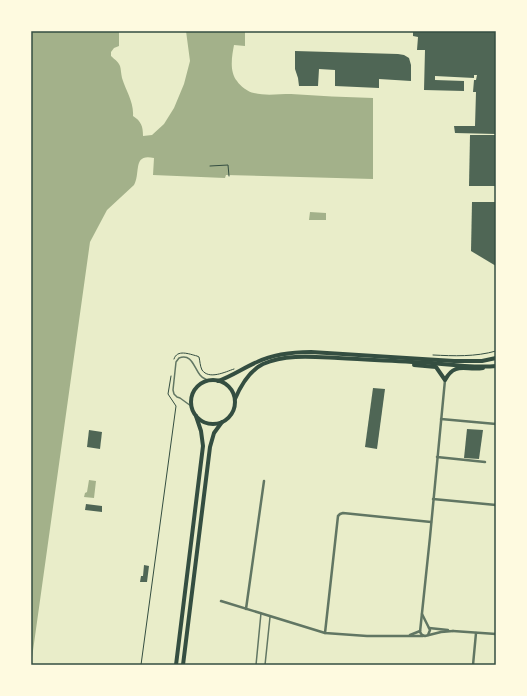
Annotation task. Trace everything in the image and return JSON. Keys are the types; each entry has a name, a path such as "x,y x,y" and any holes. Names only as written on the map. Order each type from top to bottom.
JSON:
{"main road":[{"path":"176,665 203,446 201,430 191,406 193,392 200,385 209,381 218,381 229,377 266,358 288,353 311,352 461,361 482,361 496,358"},
{"path":"196,416 207,424 222,422 229,418 233,411 235,399 244,381 256,368 278,360 311,357 494,366"},
{"path":"404,361 411,364 436,367 445,380"},
{"path":"445,380 448,374 456,368 478,369 494,366"},
{"path":"218,381 229,387 234,394 235,399"},
{"path":"183,665 210,447 214,433 222,422"}],"street":[{"path":"426,636 422,635 420,630 421,614 427,570 445,380"},
{"path":"441,418 496,424"},
{"path":"437,457 485,462"},
{"path":"246,609 264,482"},
{"path":"434,499 496,505"},
{"path":"325,633 338,516 343,513 431,522"},
{"path":"222,601 325,633 367,636 426,636 441,632 453,631"},
{"path":"421,614 430,633 426,636"},
{"path":"402,636 412,635 424,626 428,628 453,631 496,634"},
{"path":"473,665 476,633"}],"lane":[{"path":"191,406 177,397 174,392 176,362 183,356 189,358 200,375 209,381"},
{"path":"256,665 262,613"},
{"path":"265,665 271,616"}],"path":[{"path":"210,166 228,165 229,176"},
{"path":"174,359 174,356 178,354"},
{"path":"141,665 176,406 168,394 172,373"}],"shaded area":[{"path":"31,31 119,31 119,46 114,48 111,52 111,56 120,66 122,78 132,106 133,116 141,124 143,136 152,135 164,124 174,108 184,84 190,61 186,31 245,31 245,46 234,45 232,68 234,77 238,83 249,91 272,95 291,94 373,98 373,179 226,175 225,178 153,175 154,158 147,157 140,161 134,185 107,210 90,242 31,665"},
{"path":"310,212 326,213 326,220 309,220"},
{"path":"89,480 96,481 94,498 84,497 85,493 87,492"}],"building":[{"path":"413,31 496,31 496,134 455,133 454,126 475,126 476,92 473,92 474,80 476,80 477,75 474,75 474,78 435,76 435,80 464,81 464,91 424,90 425,50 417,50 418,37 413,36"},
{"path":"295,51 404,55 409,58 411,65 411,81 379,79 379,88 335,86 335,70 319,69 318,86 299,86 295,69"},
{"path":"470,135 496,135 496,186 469,186"},
{"path":"472,202 496,202 496,266 471,251"},
{"path":"373,388 385,389 377,449 365,447"},
{"path":"467,429 483,430 479,459 464,458"},
{"path":"89,430 102,432 100,449 87,447"},
{"path":"86,504 102,506 102,512 85,510"},
{"path":"144,565 149,566 147,582 140,582 141,576 143,576"}]}
